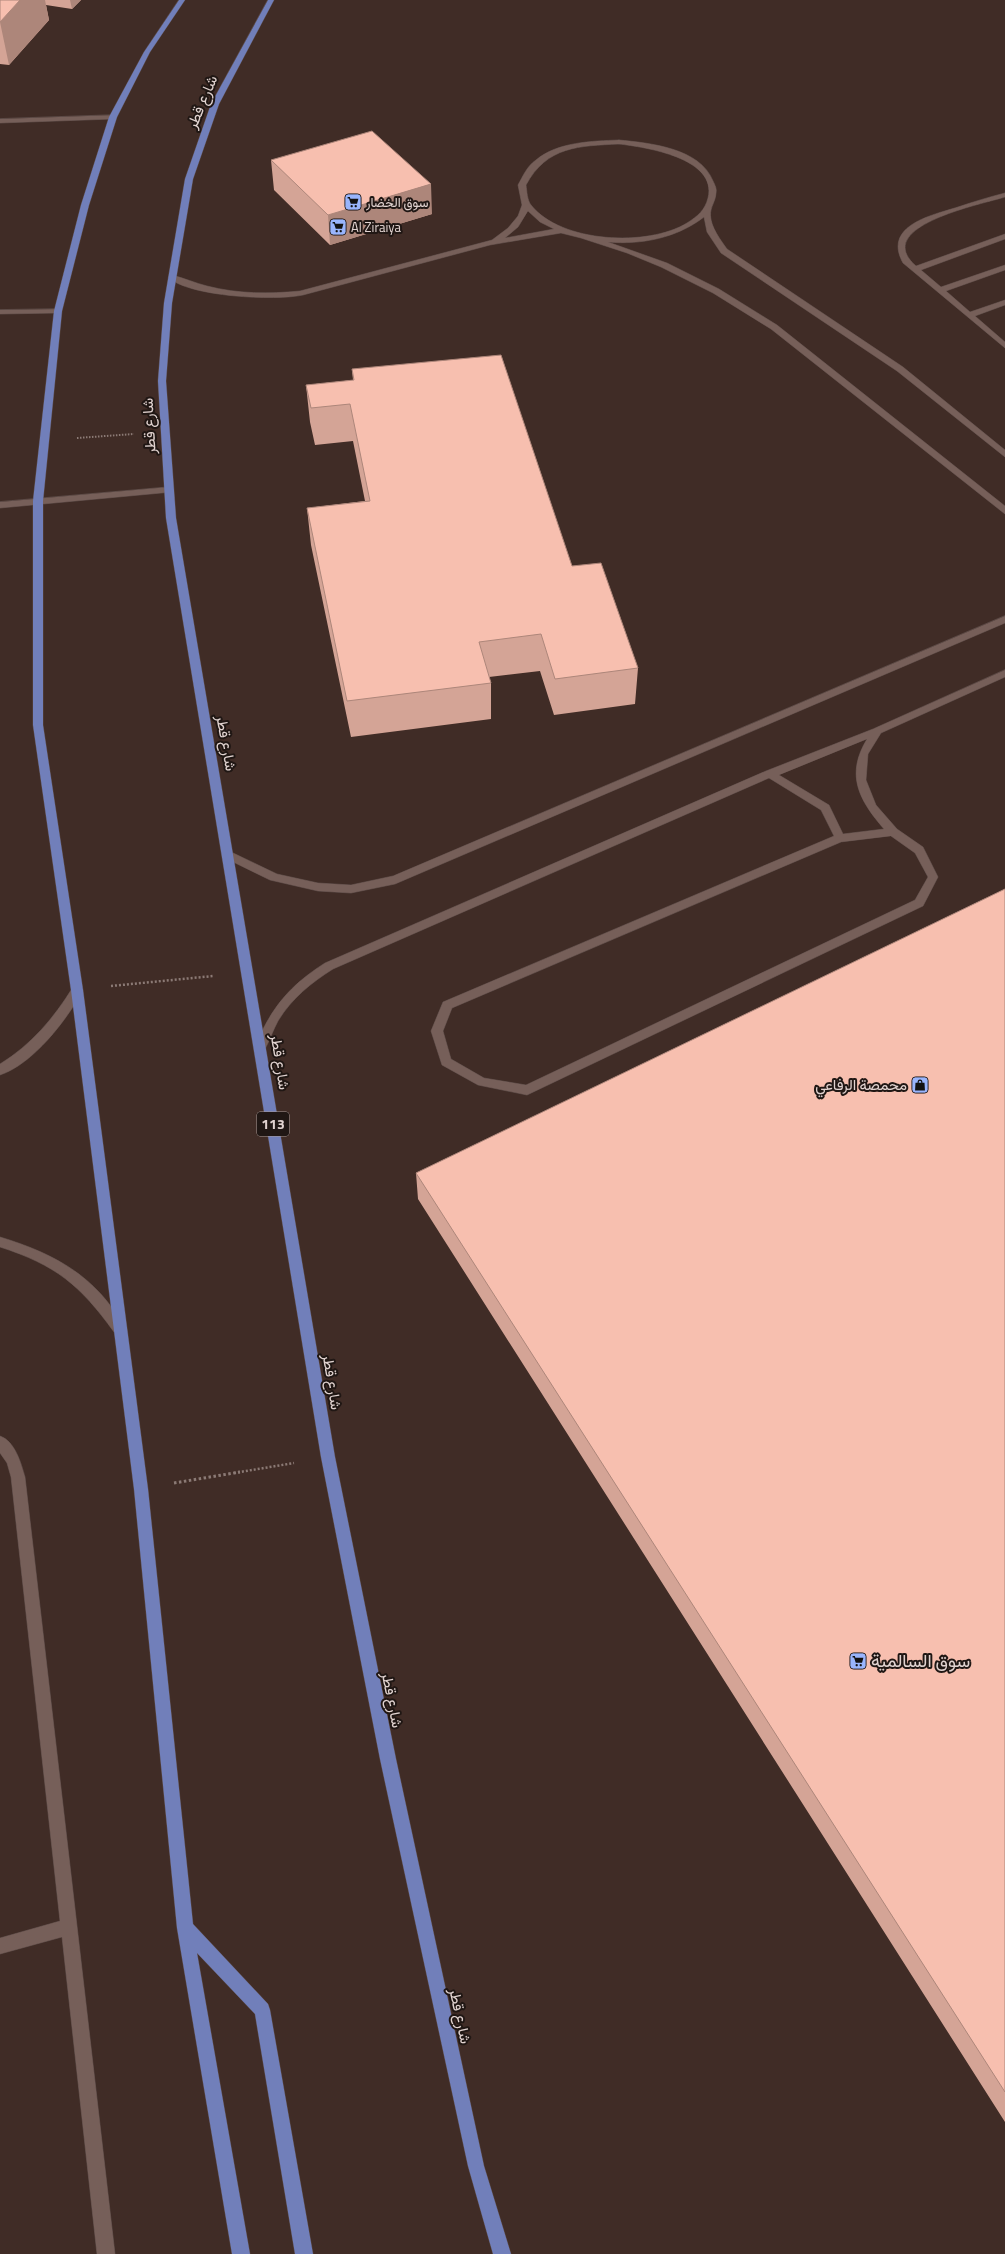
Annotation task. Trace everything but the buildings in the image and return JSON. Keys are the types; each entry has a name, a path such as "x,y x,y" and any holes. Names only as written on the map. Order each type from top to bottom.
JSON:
{"main road":[{"path":"182,0 147,52 113,117 85,205 58,311 38,501 38,725 77,990 119,1328 141,1489 185,1928 241,2254"},
{"name":"شارع قطر","path":"271,0 213,112 189,179 168,303 162,381 171,518 261,1046 328,1457 389,1767 476,2166 502,2254"},
{"path":"185,1928 262,2010 304,2254"}],"street":[{"path":"0,120 113,117"},
{"path":"490,243 516,226 523,216 526,205 522,186 531,168 553,153 584,144 619,142 661,148 685,157 706,173 713,192 707,211 711,232 724,251 900,369 1005,454"},
{"path":"1003,342 906,261 902,252 901,243 905,234 913,226 924,220 1005,195"},
{"path":"526,205 540,219 562,230 630,251 664,265 716,291 774,327 1005,511"},
{"path":"584,237 621,240 657,237 687,227 707,211"},
{"path":"172,277 214,292 240,296 280,296 300,293 490,243 562,230"},
{"path":"915,268 1005,236"},
{"path":"941,290 1005,268"},
{"path":"969,314 1005,302"},
{"path":"0,312 58,311"},
{"path":"0,505 169,490"},
{"path":"229,855 274,877 318,887 352,889 395,880 1005,619"},
{"path":"261,1046 271,1021 287,998 307,980 330,966 770,774 877,731 1005,673"},
{"path":"877,731 863,754 861,780 871,807 893,832 919,850 933,877 919,903 527,1090 482,1082 446,1062 437,1031 447,1005 840,838 893,832"},
{"path":"770,774 824,808 840,838"},
{"path":"0,1070 30,1049 49,1031 65,1011 77,990"},
{"path":"0,1242 24,1249 62,1269 94,1295 119,1328"},
{"path":"0,1442 13,1460 18,1477 106,2254"},
{"path":"0,1946 69,1927"}],"path":[{"path":"44,440 166,432"},
{"path":"77,990 248,972"},
{"path":"141,1489 328,1457"}],"place":[{"name":"سوق الخضار","path":"353,202"},
{"name":"Al Ziraiya","path":"338,227"},
{"name":"محمصة الرفاعي","path":"920,1085"},
{"name":"سوق السالمية","path":"858,1661"}]}
